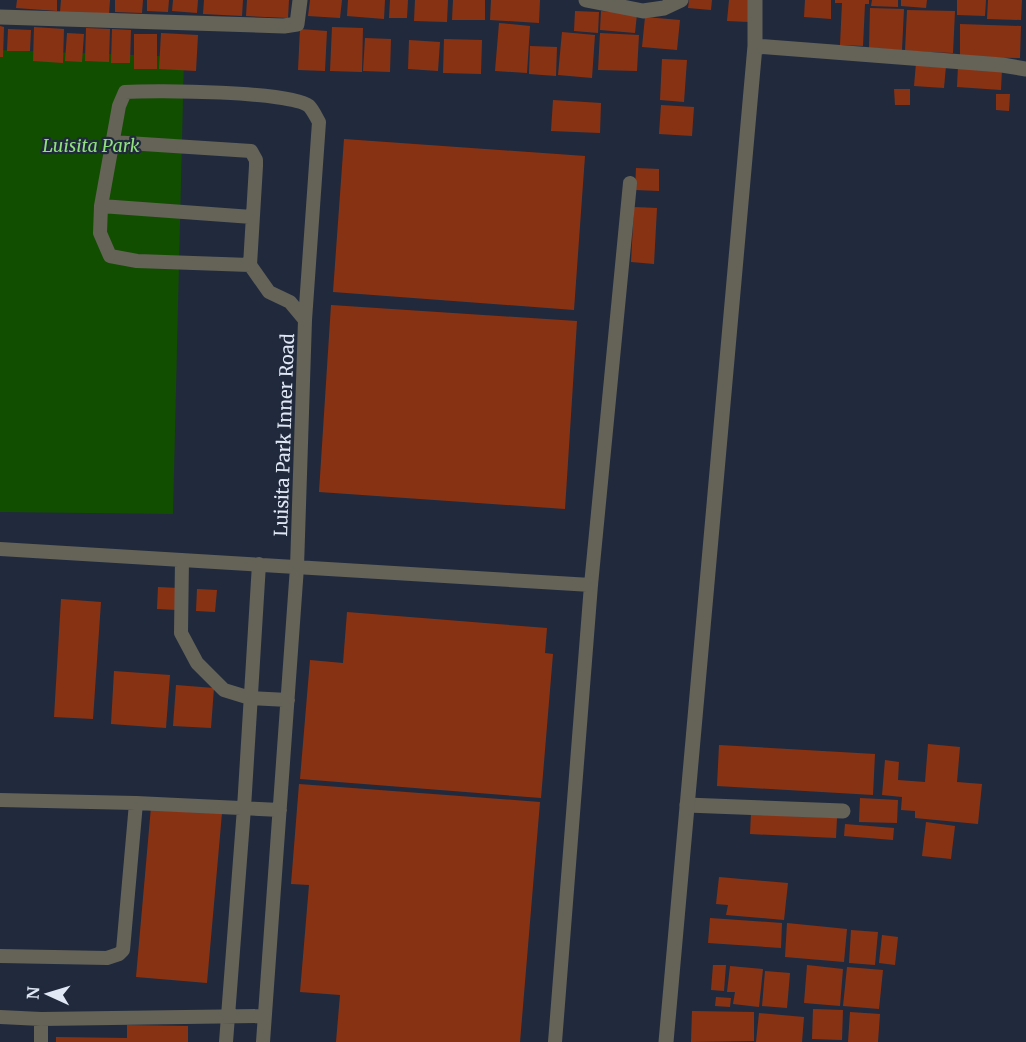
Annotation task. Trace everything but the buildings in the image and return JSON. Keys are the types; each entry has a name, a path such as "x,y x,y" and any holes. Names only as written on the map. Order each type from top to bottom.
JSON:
{"street":[{"path":"0,18 284,26 297,24 300,0"},
{"path":"586,0 643,11 664,8 681,0"},
{"path":"666,1042 755,46 755,0"},
{"path":"755,46 1002,64 1026,69"},
{"path":"687,805 843,811"}],"lane":[{"path":"112,142 250,151 256,160 250,265 136,261 110,256 99,233 101,206 112,142 119,106 125,92 140,91 235,93 293,99 309,106 319,122 305,320"},
{"path":"555,1042 591,585 630,183"},
{"path":"101,206 252,217"},
{"name":"Luisita Park Inner Road","path":"250,265 269,292 290,302 305,320 297,567 262,1042"},
{"path":"0,549 591,585"},
{"path":"182,560 181,633 197,663 224,690 250,698 288,699"},
{"path":"226,1042 244,808 259,564"},
{"path":"0,800 136,803 280,810"},
{"path":"0,956 107,958 123,950 136,803"},
{"path":"0,1017 41,1019 264,1016"},
{"path":"41,1019 41,1042"}],"green space":[{"name":"Luisita Park","path":"0,50 184,57 173,514 0,512"}]}
